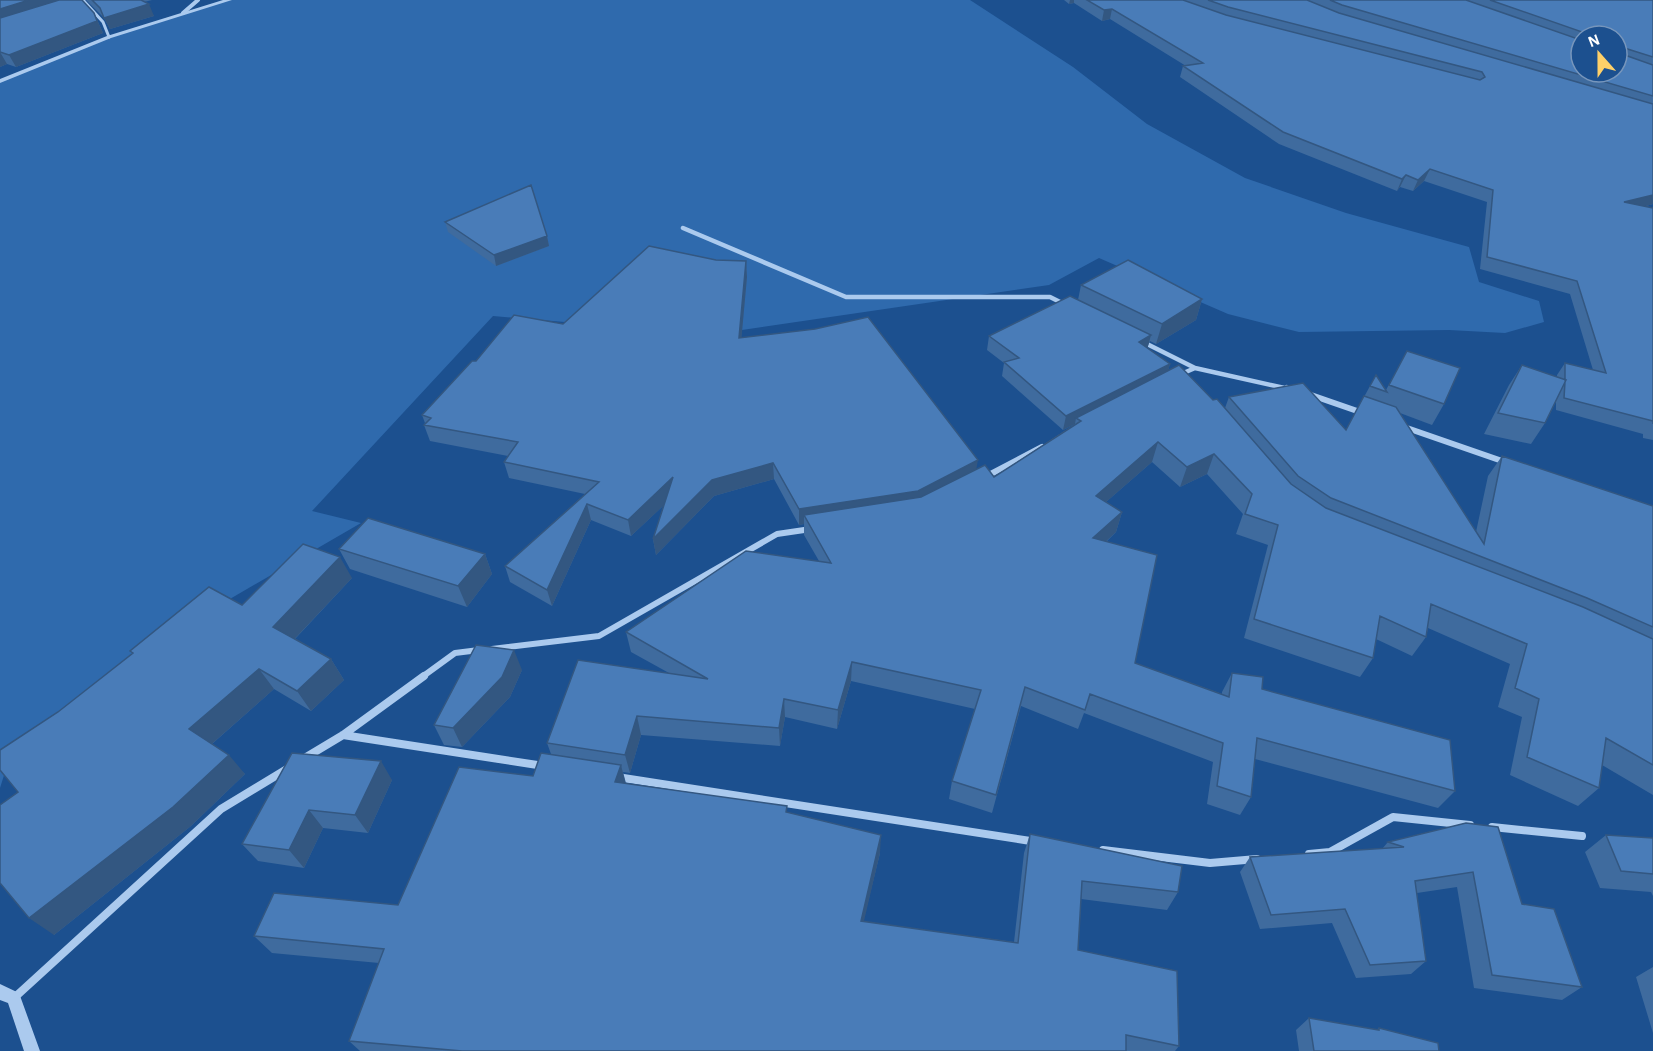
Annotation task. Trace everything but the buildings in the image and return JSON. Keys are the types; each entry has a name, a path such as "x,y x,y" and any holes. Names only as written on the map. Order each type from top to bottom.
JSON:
{"street":[{"path":"73,4 83,0"},
{"path":"183,13 198,0"},
{"path":"0,81 109,37 229,0"},
{"path":"683,228 846,297 1050,297 1071,307"},
{"path":"1133,337 1195,368 1296,390"},
{"path":"1169,380 1195,368"},
{"path":"1179,375 1187,384"},
{"path":"1306,394 1372,416"},
{"path":"1394,423 1513,465"},
{"path":"980,479 1054,441"},
{"path":"32,1051 7,995 221,809 343,735 455,653 599,636 777,534 824,527"},
{"path":"343,735 555,768"},
{"path":"602,775 1046,843"},
{"path":"1297,855 1330,852 1393,817 1476,826"},
{"path":"1488,827 1582,836"},
{"path":"1093,849 1210,863 1264,858"}],"lane":[{"path":"83,0 103,22 109,37"}],"shaded area":[{"path":"229,0 970,0 1073,67 1147,124 1245,178 1346,213 1469,247 1479,282 1539,301 1544,322 1505,333 1449,330 1299,332 1228,314 1099,258 1049,285 742,330 613,326 493,316 312,511 361,523 223,603 6,769 0,788 0,81 109,37"}]}
